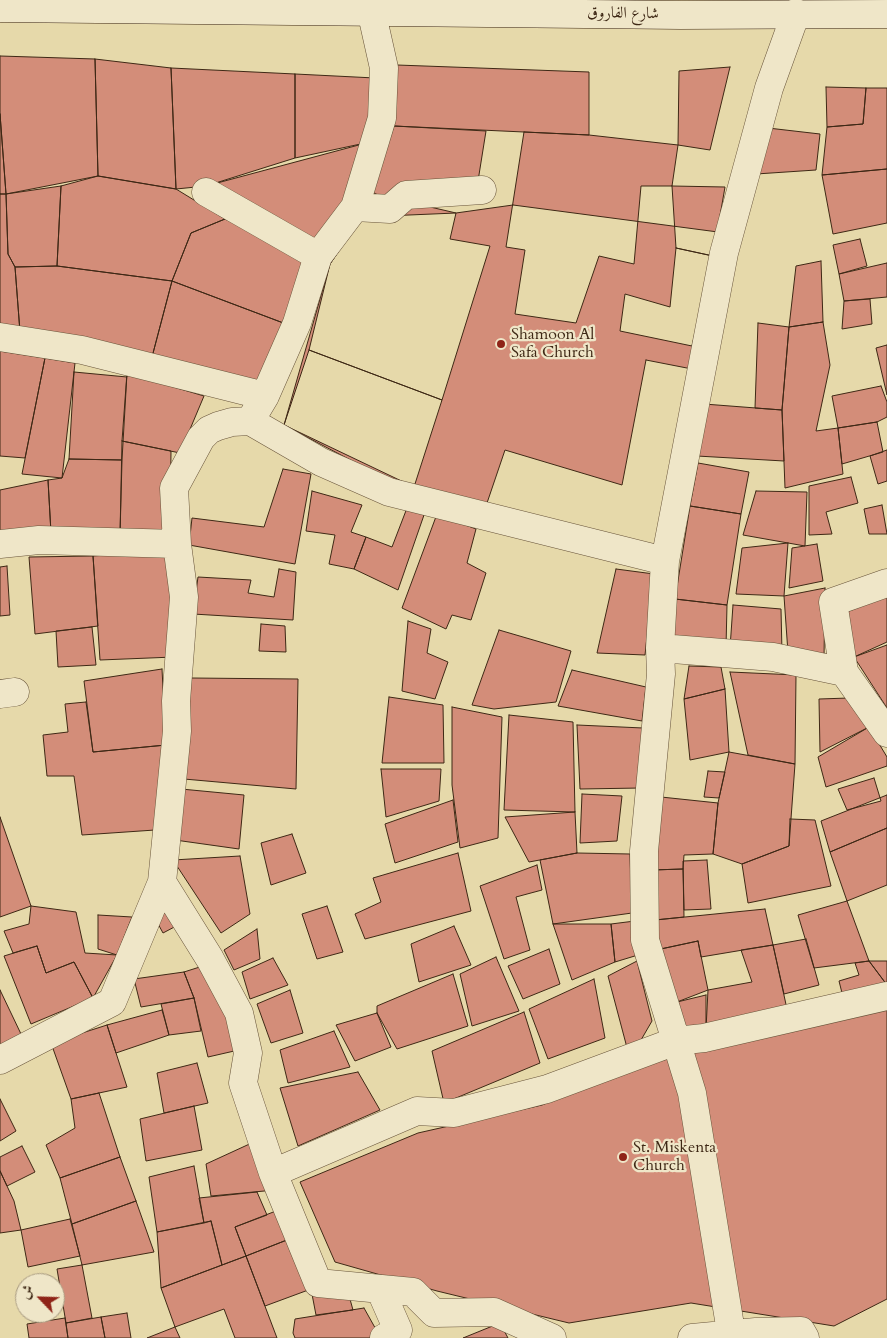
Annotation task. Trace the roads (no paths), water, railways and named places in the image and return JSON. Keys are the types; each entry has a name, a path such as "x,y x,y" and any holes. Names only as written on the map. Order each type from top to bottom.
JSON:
{"street":[{"path":"250,420 265,396 297,323 318,256 355,206 382,118 384,68 381,7"},
{"name":"شارع الفاروق","path":"0,8 679,8 796,13 887,14"},
{"path":"732,1337 692,1093 645,940 644,851 661,674 660,648 665,561 724,253 769,88 796,13"},
{"path":"355,206 390,209 406,195 482,190"},
{"path":"206,192 318,256"},
{"path":"0,337 82,350 265,396"},
{"path":"0,1060 112,1002 162,882 176,749 176,701 184,596 177,544 174,488 201,438 209,430 232,422 250,420 321,462 389,492 665,561"},
{"path":"0,544 39,540 177,544"},
{"path":"887,583 833,602 844,672 887,732"},
{"path":"660,648 774,657 844,672"},
{"path":"162,882 210,959 239,1013 248,1053 243,1083 273,1173 318,1283 413,1292 434,1313 494,1312 552,1338"},
{"path":"273,1173 417,1111 454,1113 547,1089 676,1041 704,1038 887,996"},
{"path":"380,1289 398,1330 384,1338"},
{"path":"692,1338 732,1337 756,1332 801,1331 805,1338"}],"place":[{"name":"Shamoon Al Safa Church","path":"501,344"},
{"name":"St. Miskenta Church","path":"623,1157"}]}
